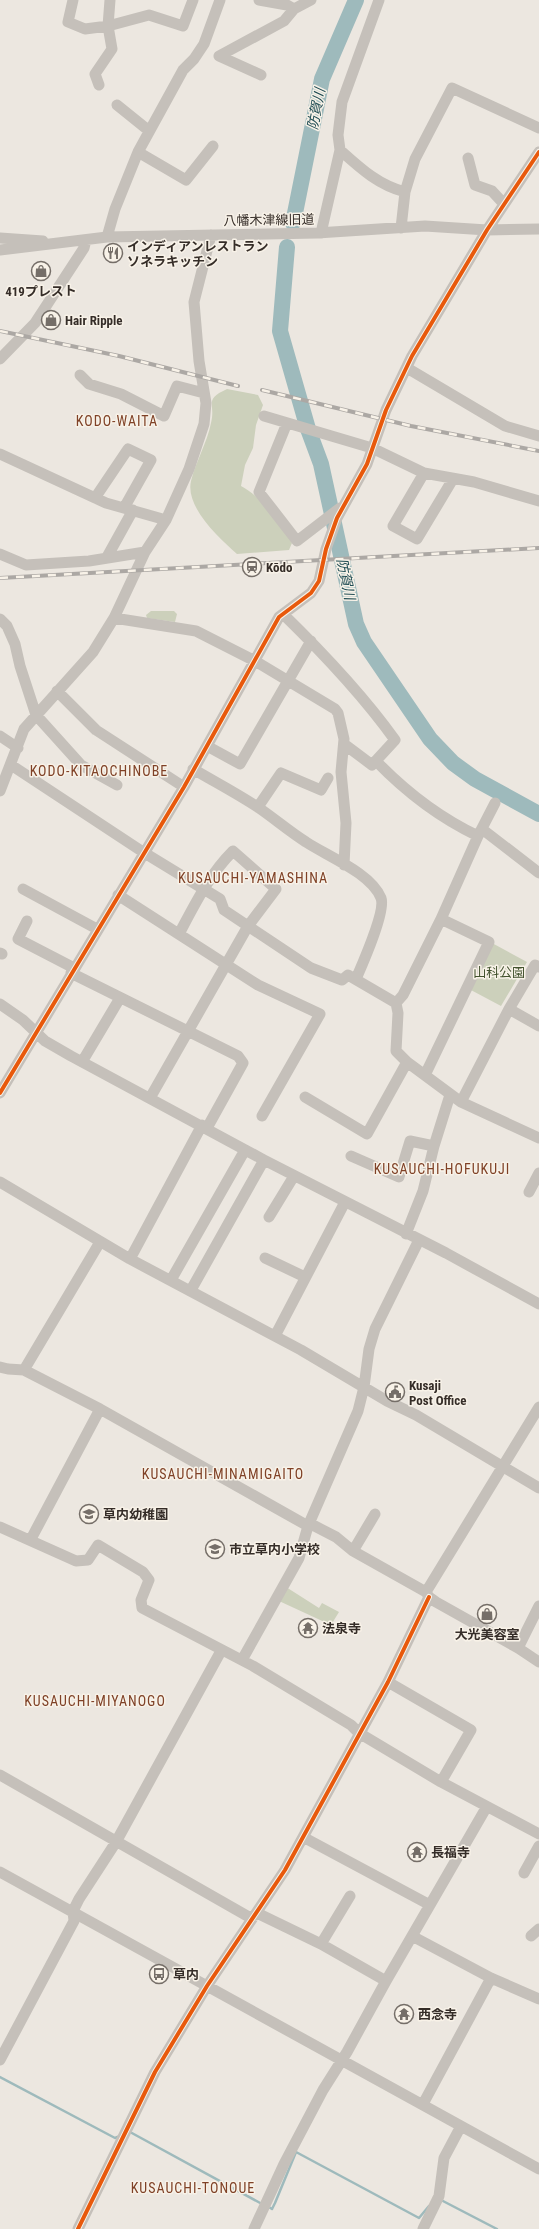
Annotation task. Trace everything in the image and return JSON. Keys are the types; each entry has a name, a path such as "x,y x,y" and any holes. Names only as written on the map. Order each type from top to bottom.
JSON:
{"street":[{"path":"73,0 68,22 85,29 108,26 149,15 183,26 193,0"},
{"path":"99,85 95,74 112,49 108,26 110,0"},
{"path":"107,237 115,208 148,130 167,101 183,70 194,59 204,44 220,0"},
{"path":"259,0 287,5 294,9"},
{"path":"261,75 219,56 284,21 294,9 312,0"},
{"path":"322,233 340,150 338,135 342,102 379,0"},
{"path":"401,228 405,192 415,159 452,88 539,128"},
{"path":"117,105 148,130"},
{"path":"138,152 186,180 213,146"},
{"path":"340,150 378,181 389,188 405,192"},
{"path":"0,1093 143,852 184,787 279,617 311,593 319,581 331,534 344,504 367,464 386,410 407,368 488,230 539,152"},
{"path":"468,158 475,185 492,191 504,204"},
{"name":"八幡木津線旧道","path":"0,250 107,237 322,233 401,228 458,227 488,230 539,229"},
{"path":"0,791 18,748 24,729 93,652 114,618 145,552 166,520 189,469 204,424 204,393 199,361 194,302 211,235"},
{"path":"0,238 34,239 58,243"},
{"path":"0,359 44,311 84,248 86,240"},
{"path":"407,368 505,426 539,436"},
{"path":"80,375 89,384 121,394 164,416 177,386 204,393"},
{"path":"264,416 372,448 424,473 539,500"},
{"path":"287,423 259,492 297,542 344,504"},
{"path":"95,498 128,449 151,460 107,557"},
{"path":"0,454 95,498 166,520"},
{"path":"424,473 393,526 417,539 454,479"},
{"path":"0,554 26,565 89,561 145,552"},
{"path":"283,614 311,641 370,705 395,740 372,765 344,744"},
{"path":"114,618 196,631 255,661 335,709 341,723 344,744 341,772 346,824 344,865"},
{"path":"0,619 7,626 15,644 20,666 36,716 81,765 117,785"},
{"path":"207,746 240,764 311,641"},
{"path":"57,691 96,730 184,787"},
{"path":"0,736 18,748"},
{"path":"376,761 394,780 431,808 459,827 480,832 539,873"},
{"path":"11,765 143,852 220,899 224,910 311,968 342,980 348,976 356,979 396,1002 398,1013 396,1051 407,1062 461,1102 539,1138"},
{"path":"194,769 258,807 305,842 362,876 381,899 382,906 372,940 356,979"},
{"path":"258,807 281,773 322,790 328,778"},
{"path":"396,1002 403,995 441,919 480,832 495,803"},
{"path":"150,1098 248,926 276,889 233,851 218,866 203,889 179,934"},
{"path":"23,889 97,929"},
{"path":"118,895 258,985 320,1014 262,1116"},
{"path":"425,1075 489,942 441,919"},
{"path":"27,921 18,939 120,998 238,1056 243,1062 204,1126 130,1258"},
{"path":"461,1102 509,1009 535,965 539,967"},
{"path":"82,1062 120,998"},
{"path":"0,1004 23,1020 54,1046 82,1062 204,1126 294,1176 446,1253 539,1304"},
{"path":"509,1009 539,1026"},
{"path":"305,1097 367,1134 407,1062"},
{"path":"406,1234 423,1191 434,1146 450,1095"},
{"path":"351,1156 398,1177 410,1141 434,1146"},
{"path":"172,1280 245,1150"},
{"path":"190,1290 264,1160"},
{"path":"529,1192 539,1173"},
{"path":"269,1217 294,1176"},
{"path":"0,1182 100,1242 275,1336 416,1415 539,1488"},
{"path":"275,1336 345,1202"},
{"path":"242,1660 299,1558 309,1524 358,1411 364,1387 369,1349 375,1329 419,1240"},
{"path":"24,1370 100,1242"},
{"path":"265,1258 305,1277"},
{"path":"1,1369 24,1370 100,1409 309,1524 336,1537 353,1551 518,1648 539,1662"},
{"path":"78,2229 155,2072 207,1986 285,1870 388,1682 428,1595 502,1466 535,1420 539,1406"},
{"path":"31,1540 100,1409"},
{"path":"353,1551 375,1514"},
{"path":"0,1527 76,1561 88,1560 98,1545 143,1572 149,1580 141,1600 142,1608 221,1651 242,1660 351,1725 359,1733 440,1782 486,1808 539,1834"},
{"path":"518,1648 539,1606"},
{"path":"0,2060 74,1921 73,1911 78,1899 116,1842 221,1651"},
{"path":"388,1682 471,1730 440,1782"},
{"path":"0,1775 249,1917 259,1914 321,1944 386,1980"},
{"path":"254,2229 284,2164 341,2060 486,1808"},
{"path":"303,1836 430,1905"},
{"path":"524,1873 539,1846"},
{"path":"0,1872 539,2169"},
{"path":"321,1944 350,1896"},
{"path":"412,1936 491,1978 537,1994"},
{"path":"423,2104 491,1978"},
{"path":"423,2229 439,2196 444,2158 461,2126"}],"green space":[{"path":"227,389 258,395 263,405 256,425 253,448 245,465 241,486 263,503 282,527 292,543 289,550 237,554 213,531 198,511 193,501 191,481 209,430 213,399 215,396"},
{"path":"151,611 174,611 177,614 175,622 147,618 146,615"},
{"name":"山科公園","path":"492,943 527,962 501,1006 469,989"},
{"path":"286,1587 319,1608 322,1603 339,1612 331,1625 279,1601"}],"waterway":[{"name":"防賀川","path":"293,223 322,79 356,0"},
{"name":"防賀川","path":"287,247 280,331 308,429 321,464 356,624 364,642 430,739 453,763 475,779 539,814"},
{"path":"0,2077 115,2138 120,2136"},
{"path":"130,2132 262,2204"},
{"path":"267,2206 272,2209 296,2152 419,2218 429,2206"},
{"path":"441,2200 497,2229"}],"railway":[{"path":"0,331 119,356 238,386"},
{"path":"262,390 411,426 539,451"},
{"path":"0,578 539,548"}],"cycle path":[{"path":"0,1093 184,787 279,617 311,593 319,581 326,549 337,518 367,464 386,410 412,356 487,230 539,152"},
{"path":"78,2229 155,2072 207,1986 285,1870 388,1682 429,1597"}],"place":[{"name":"インディアンレストラン ソネラキッチン","path":"113,253"},
{"name":"419プレスト","path":"41,271"},
{"name":"Hair Ripple","path":"51,320"},
{"name":"Kōdo","path":"252,567"},
{"name":"Kusaji Post Office","path":"395,1392"},
{"name":"草内幼稚園","path":"89,1514"},
{"name":"市立草内小学校","path":"215,1549"},
{"name":"大光美容室","path":"487,1614"},
{"name":"法泉寺","path":"308,1628"},
{"name":"長福寺","path":"417,1852"},
{"name":"草内","path":"159,1974"},
{"name":"西念寺","path":"404,2014"}],"district":[{"name":"KODO-WAITA","path":"117,421"},
{"name":"KODO-KITAOCHINOBE","path":"99,771"},
{"name":"KUSAUCHI-YAMASHINA","path":"253,878"},
{"name":"KUSAUCHI-HOFUKUJI","path":"442,1169"},
{"name":"KUSAUCHI-MINAMIGAITO","path":"223,1474"},
{"name":"KUSAUCHI-MIYANOGO","path":"95,1701"},
{"name":"KUSAUCHI-TONOUE","path":"193,2188"}]}
